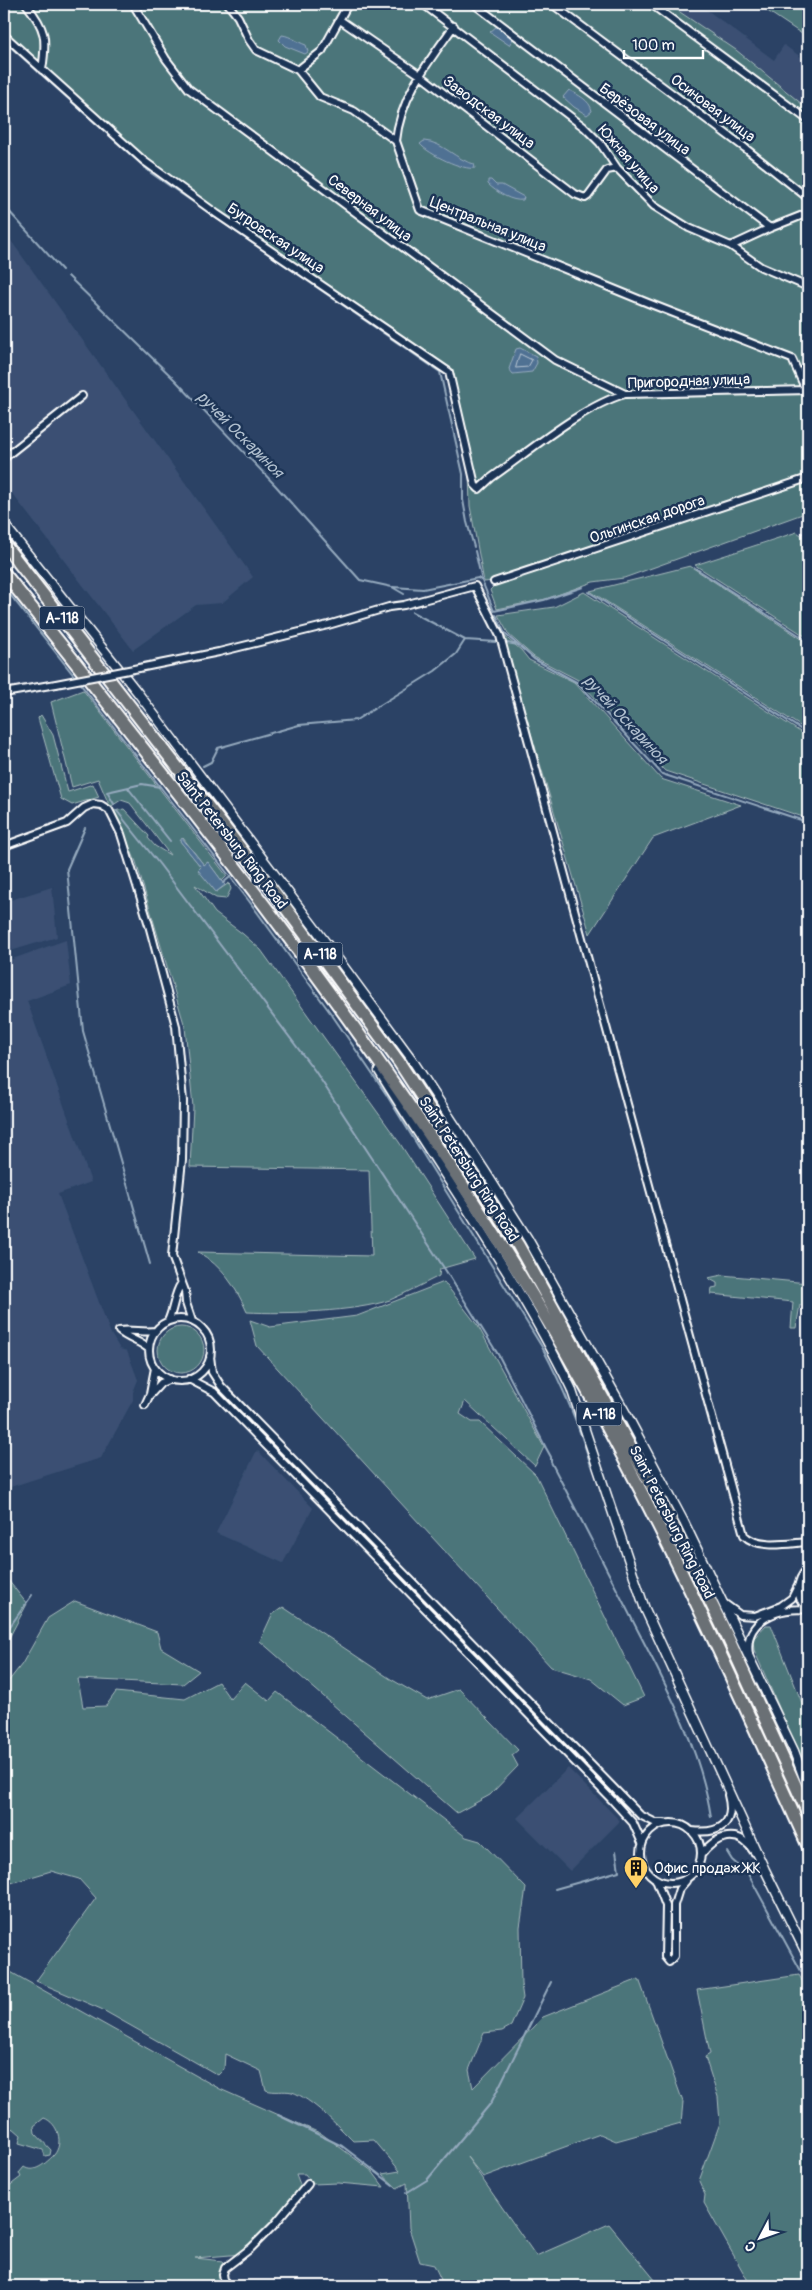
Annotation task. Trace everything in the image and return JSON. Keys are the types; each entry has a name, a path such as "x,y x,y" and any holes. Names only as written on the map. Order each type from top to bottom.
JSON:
{"highway":[{"name":"Saint Petersburg Ring Road","path":"4,544 287,909 400,1062 518,1245 669,1517 728,1638 808,1813"},
{"name":"Saint Petersburg Ring Road","path":"4,573 250,884 389,1075 506,1252 587,1392 658,1524 718,1645 808,1846"}],"street":[{"path":"26,4 39,20 46,43 42,70"},
{"name":"Северная улица","path":"133,4 166,59 189,89 555,360 626,394"},
{"path":"228,4 238,17 248,40 256,50 298,70 320,97 354,111 396,141"},
{"path":"298,70 322,51 348,4"},
{"name":"Южная улица","path":"423,4 584,127 600,143 617,168 654,206 689,228 731,246 761,267 808,287"},
{"name":"Берёзовая улица","path":"474,4 770,228"},
{"name":"Осиновая улица","path":"552,4 738,142 808,198"},
{"path":"651,4 808,120"},
{"name":"Заводская улица","path":"340,20 420,75 580,197 588,196 607,170 617,168"},
{"path":"396,141 397,129 404,107 420,75 454,26"},
{"name":"Бугровская улица","path":"4,35 144,161 217,214 449,372 475,485 479,489"},
{"name":"Центральная улица","path":"396,141 420,210 648,303 792,358 807,390"},
{"path":"731,246 808,213"},
{"name":"Пригородная улица","path":"479,489 491,478 584,413 611,398 626,394 807,390"},
{"path":"4,458 82,396"},
{"name":"Ольгинская дорога","path":"494,582 808,478"},
{"path":"4,524 144,701 411,1058 528,1239 628,1417 724,1603 794,1751 808,1789"},
{"path":"4,693 219,652 328,625 389,606 404,605 475,586 500,636 744,1535 751,1540 770,1544 808,1542"},
{"path":"4,846 67,823 84,808 92,804 102,805 110,810 121,834 149,925 176,1026 183,1101 182,1160 172,1256 185,1291 186,1303 192,1321"},
{"path":"342,1010 496,1255 571,1388 645,1609 765,1870 808,1957"},
{"path":"149,1349 136,1341 126,1338 119,1331 128,1329 147,1333 155,1331 168,1321 174,1310 177,1290 182,1284"},
{"path":"168,1321 184,1319 192,1321 205,1332 210,1348 212,1372 220,1386 640,1815 656,1823 674,1822 692,1831 713,1832 725,1824 730,1810 726,1784"},
{"path":"145,1405 150,1394 155,1368 149,1349 155,1331"},
{"path":"188,1379 202,1371 210,1356"},
{"path":"155,1368 170,1379"},
{"path":"150,1394 161,1383 170,1379 188,1379 214,1392 560,1745 633,1823 642,1843"},
{"path":"724,1603 740,1615 755,1616 780,1606 792,1598 803,1573 808,1568"},
{"path":"798,1586 798,1595 808,1610"},
{"path":"750,1658 748,1640 758,1622 785,1610 808,1610"},
{"path":"664,1823 655,1827 647,1834 642,1843 641,1860 644,1868 656,1880 666,1906 665,1957 669,1962 674,1956 676,1897 696,1871 701,1855 708,1845 718,1839 734,1836 745,1841 765,1870"},
{"path":"692,1831 700,1846 701,1855"},
{"path":"656,1880 673,1884 690,1877"},
{"path":"225,2286 223,2274 225,2268 251,2248 274,2225 308,2184"}],"shaded area":[{"path":"668,4 699,4 774,60 784,45 808,62 808,109 736,50"},
{"path":"4,231 253,577 222,603 196,605 133,650 4,483"},
{"path":"52,887 57,937 4,953 4,902"},
{"path":"66,940 71,985 27,1001 91,1182 58,1194 111,1334 120,1349 127,1351 138,1380 133,1392 133,1400 101,1458 4,1489 4,962"},
{"path":"257,1450 313,1508 283,1563 216,1533"},
{"path":"568,1768 620,1821 570,1871 517,1818"}],"green space":[{"path":"4,4 668,4 736,50 808,109 808,512 624,578 593,582 546,599 497,609 490,590 495,585 493,581 484,582 470,506 469,473 447,373 151,171 4,39"},
{"path":"757,4 808,4 808,38"},
{"path":"797,532 808,540 808,638 695,565"},
{"path":"690,566 808,643 808,731 590,591"},
{"path":"584,592 808,737 808,821 806,818 665,771 578,680 534,657 509,635 498,615 554,607"},
{"path":"502,634 521,650 529,660 574,682 661,779 741,805 653,838 590,934"},
{"path":"83,690 227,876 222,881 208,862 204,865 183,838 180,841 201,867 199,870 216,892 229,883 231,889 226,899 216,898 195,885 215,913 261,950 399,1142 475,1259 440,1269 439,1276 390,1300 375,1304 339,1310 263,1313 247,1312 227,1278 214,1264 198,1252 372,1256 369,1170 190,1167 193,1107 185,1027 136,862 114,811 124,809 149,836 148,838 155,846 170,855 130,803 121,800 110,807 98,779 72,787 51,702"},
{"path":"41,715 53,735 68,792 93,784 99,797 72,805 61,799 38,718"},
{"path":"722,1275 808,1283 808,1305 800,1305 796,1328 791,1328 793,1302 711,1294 712,1288 717,1287 717,1283 708,1278"},
{"path":"444,1282 478,1326 544,1447 535,1466 465,1401 460,1414 472,1422 480,1422 536,1475 644,1697 623,1705 591,1679 551,1667 257,1346 250,1320 270,1327 357,1316"},
{"path":"186,1327 198,1333 203,1341 203,1359 198,1367 190,1372 176,1373 164,1367 159,1359 158,1345 164,1333 172,1328"},
{"path":"4,1575 27,1604 4,1644"},
{"path":"75,1601 157,1632 161,1648 199,1671 183,1684 78,1679 83,1707 106,1706 116,1692 185,1699 218,1682 230,1699 245,1682 269,1701 277,1692 466,1837 480,1841 526,1888 520,1927 523,1998 511,2026 502,2031 484,2033 469,2070 473,2088 543,2017 639,1979 683,2102 681,2123 616,2141 600,2134 483,2177 467,2157 536,2256 609,2224 660,2286 444,2286 434,2265 420,2262 409,2228 407,2183 397,2188 382,2174 400,2171 374,2140 353,2141 308,2100 292,2092 266,2090 261,2071 225,2054 224,2069 218,2075 101,2009 36,1981 96,1898 79,1879 51,1871 11,1883 6,1896 4,1896 4,1687 22,1664 48,1618"},
{"path":"283,1607 389,1678 427,1700 459,1689 518,1750 512,1755 518,1766 490,1795 457,1813 260,1641 272,1615"},
{"path":"766,1625 771,1625 808,1718 808,1774 754,1650 753,1639"},
{"path":"7,1970 220,2089 322,2134 372,2171 384,2187 338,2183 313,2184 305,2174 296,2174 301,2187 282,2214 242,2254 195,2258 223,2261 221,2280 223,2286 4,2286 4,2190 21,2177 19,2173 24,2167 32,2169 44,2164 54,2155 59,2145 56,2129 53,2124 44,2118 34,2126 35,2133 51,2150 50,2155 45,2156 43,2150 19,2143 21,2135 13,2128 4,2136 4,1975"},
{"path":"799,1975 808,1991 808,2286 751,2286 704,2203 705,2195 699,2181 720,2123 718,2097 705,2057 710,2054 697,1990"}],"water":[{"path":"497,26 513,39 509,45 490,32"},
{"path":"282,35 306,45 308,52 305,54 285,46 279,40"},
{"path":"569,90 586,101 592,111 587,115 563,97"},
{"path":"424,141 437,144 461,159 474,164 475,168 463,167 438,157 420,144"},
{"path":"488,180 524,197 523,200 509,198 500,193 488,184"},
{"path":"520,348 536,356 537,363 532,372 513,374 509,369 516,349"},
{"path":"182,838 204,865 208,862 225,885 216,892 198,870 201,867 180,841"}],"waterway":[{"path":"4,41 151,173 440,372 463,474 463,500 474,547"},
{"name":"ручей Оскариноя","path":"7,209 62,270"},
{"name":"ручей Оскариноя","path":"68,276 176,381 275,485 360,580 392,587 404,594"},
{"path":"802,533 808,537"},
{"path":"393,587 423,589 478,578 482,581 475,551"},
{"path":"695,568 808,641"},
{"path":"482,581 494,611 544,600 583,587"},
{"path":"4,587 75,677"},
{"path":"589,592 808,734"},
{"name":"ручей Оскариноя","path":"412,612 465,640 497,642"},
{"name":"ручей Оскариноя","path":"496,615 505,634 518,645 507,643"},
{"path":"203,766 211,762 218,748 299,725 356,720 435,671 456,654 465,640"},
{"name":"ручей Оскариноя","path":"518,645 534,659 578,683 662,774 801,820 808,826"},
{"path":"78,681 249,901 332,1015 386,1094 542,1347 570,1405 591,1466"},
{"path":"114,804 107,792 142,784 160,787"},
{"path":"128,788 170,841"},
{"path":"117,811 315,1071 446,1271 499,1356 671,1696 699,1767 711,1817"},
{"path":"85,828 67,869 83,1031 150,1264"},
{"path":"223,883 229,878"},
{"path":"4,1635 32,1595"},
{"path":"555,1889 619,1871 616,1851"},
{"path":"727,1852 732,1860 748,1874 801,1971"},
{"path":"406,2193 427,2180 491,2103 551,1982"},
{"path":"278,2115 342,2146 393,2185"}],"place":[{"name":"Офис продаж ЖК","path":"636,1889"}]}
